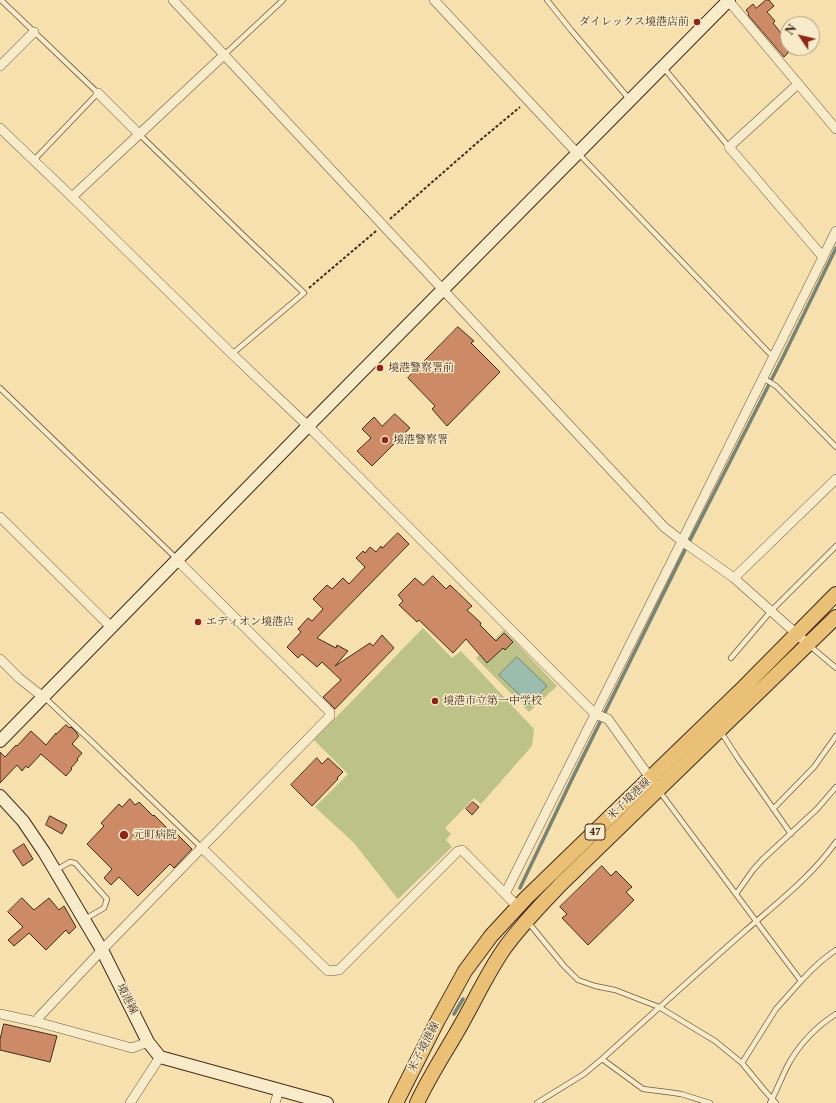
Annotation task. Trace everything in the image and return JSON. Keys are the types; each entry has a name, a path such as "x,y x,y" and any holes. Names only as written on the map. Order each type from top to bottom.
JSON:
{"main road":[{"name":"米子境港線","path":"396,1103 438,1020 465,971 492,936 518,907 743,688 836,594"},
{"name":"米子境港線","path":"417,1103 483,982 504,949 527,920 561,884 836,617"}],"street":[{"path":"173,0 664,527 734,578 808,644"},
{"path":"434,0 577,153"},
{"path":"0,741 308,426 729,0 836,129"},
{"path":"0,66 34,32"},
{"path":"72,197 224,55"},
{"path":"798,84 729,148 823,257"},
{"path":"98,93 139,134"},
{"path":"0,128 308,426 595,714 608,719 658,790"},
{"path":"505,894 836,231"},
{"path":"734,578 836,479"},
{"path":"0,517 111,627"},
{"path":"37,1022 39,1017 102,950 330,716 330,712 177,560"},
{"path":"0,659 19,678 43,697"},
{"name":"境港線","path":"0,796 23,820 44,852 102,950 148,1042 160,1057"},
{"path":"202,848 328,971 339,970 458,851 462,850 518,907"},
{"path":"1,1016 37,1022 132,1048 148,1042"},
{"path":"130,1103 160,1057 327,1103"},
{"path":"275,1103 279,1090"}],"lane":[{"path":"1,0 98,93 34,160"},
{"path":"224,55 283,0"},
{"path":"547,0 630,100"},
{"path":"663,67 729,148"},
{"path":"139,134 242,235 304,293 232,354"},
{"path":"577,153 774,357"},
{"path":"763,378 776,386 836,447"},
{"path":"0,388 177,560"},
{"path":"731,658 771,611 836,546"},
{"path":"808,644 836,667"},
{"path":"43,697 202,848"},
{"path":"720,730 791,834"},
{"path":"773,809 814,767 836,736"},
{"path":"736,894 763,859 818,809 836,787"},
{"path":"658,790 801,981"},
{"path":"537,1103 584,1074 602,1059 800,883 826,856 836,842"},
{"path":"55,871 70,862 75,863 107,899 104,908 84,920"},
{"path":"527,920 564,966 578,980 595,986 615,990 659,1007 714,1041 742,1063 773,1102 789,1063 803,1044 826,1021 836,1014"},
{"path":"742,1063 776,1009 816,965 836,950"},
{"path":"602,1059 643,1089 681,1094 710,1103"}],"path":[{"path":"304,293 527,100"}],"green space":[{"path":"423,628 452,658 461,651 534,729 532,746 481,804 474,798 445,828 451,834 446,840 452,847 398,899 354,843 315,807 348,774 314,740"},
{"path":"504,630 557,686 529,712 476,658"}],"shaded area":[{"path":"517,657 547,686 529,704 499,675"}],"building":[{"path":"766,0 769,0 774,6 767,12 775,21 773,23 780,32 780,52 748,15 749,14 746,10 753,4 756,8"},
{"path":"458,327 474,341 471,343 500,372 447,426 432,409 435,406 408,378"},
{"path":"395,414 410,428 372,466 357,451 371,438 362,429 374,417 382,426"},
{"path":"398,533 409,544 317,638 336,648 337,645 348,651 335,666 370,643 373,646 382,635 394,648 335,709 323,697 341,680 322,662 317,667 302,654 298,658 287,647 301,632 298,629 308,618 312,621 323,609 313,599 327,585 332,589 343,578 349,584 365,567 356,558 363,551 365,553 370,547 376,552 381,546 382,548"},
{"path":"433,576 446,589 450,585 472,606 467,610 481,623 480,625 496,641 504,633 513,642 505,650 503,648 487,663 466,639 453,653 419,620 417,622 399,605 403,601 398,595 415,578 423,585"},
{"path":"66,725 70,728 71,727 79,736 72,744 82,753 66,776 41,754 28,768 26,766 22,771 17,765 0,783 0,752 5,757 31,731 46,745 56,733"},
{"path":"317,758 322,764 328,758 343,772 312,806 291,785"},
{"path":"130,799 135,805 139,802 171,832 173,830 192,849 174,868 170,864 138,896 119,877 111,885 104,878 112,869 87,844 104,826 101,823 119,804 122,807"},
{"path":"473,802 479,807 472,815 466,809"},
{"path":"50,816 67,825 62,834 46,825"},
{"path":"24,844 33,859 23,866 13,851"},
{"path":"602,866 611,876 616,871 632,887 626,892 634,900 588,945 562,918 567,914 560,907"},
{"path":"22,898 34,910 49,898 59,910 64,906 76,927 69,934 66,930 46,950 29,933 14,946 8,940 23,927 8,912"},
{"path":"4,1024 57,1036 50,1062 0,1050 0,1040"}],"waterway":[{"path":"520,888 678,564 784,355 836,248"},
{"path":"454,1014 463,999"}],"place":[{"name":"ダイレックス境港店前","path":"697,22"},
{"name":"境港警察署前","path":"380,368"},
{"name":"境港警察署","path":"385,440"},
{"name":"エディオン境港店","path":"198,622"},
{"name":"境港市立第一中学校","path":"435,701"},
{"name":"元町病院","path":"124,835"}]}
